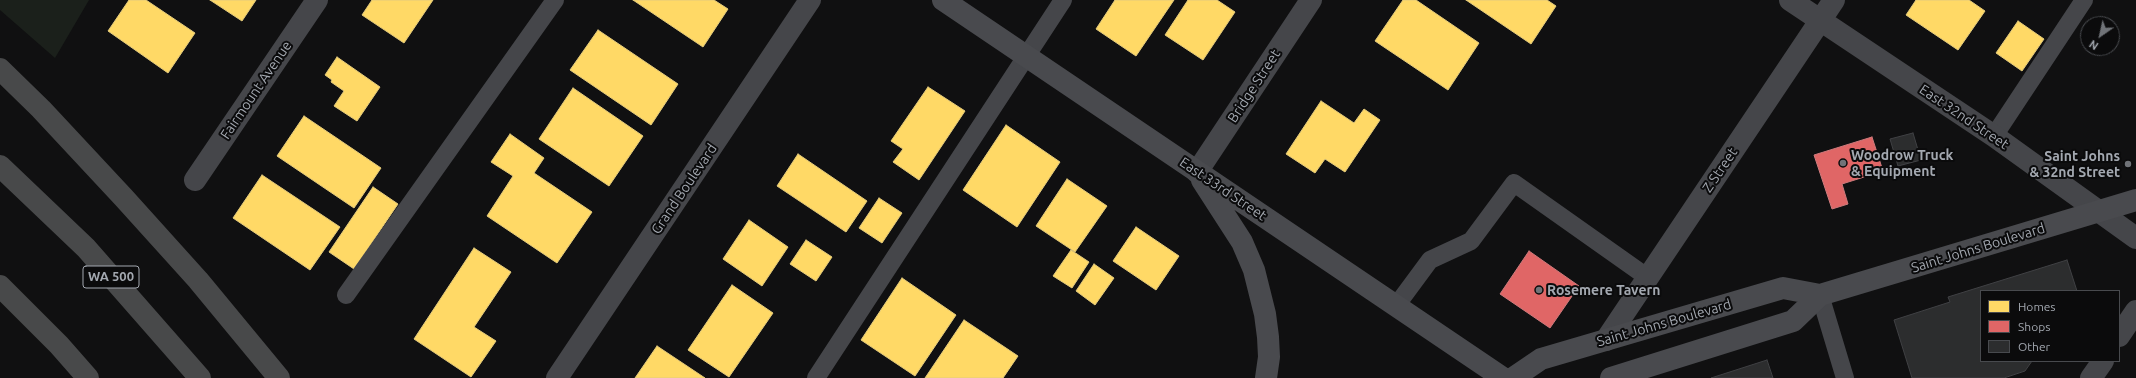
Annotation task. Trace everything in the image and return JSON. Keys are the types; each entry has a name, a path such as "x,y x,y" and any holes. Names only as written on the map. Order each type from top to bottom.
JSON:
{"highway":[{"path":"0,68 41,109 198,280 279,378"},
{"name":"WA 500","path":"0,166 18,181 86,248 200,378"},
{"path":"0,286 59,345 88,378"}],"street":[{"name":"Fairmount Avenue","path":"195,180 317,0"},
{"name":"Grand Boulevard","path":"557,378 810,0"},
{"name":"East 33rd Street","path":"943,0 1027,55 1197,172 1503,378"},
{"name":"Bridge Street","path":"1197,172 1311,0"},
{"name":"East 32nd Street","path":"1790,0 1994,136 2136,238"},
{"name":"Z Street","path":"1606,340 1834,0"},
{"path":"1197,172 1242,242 1254,270 1265,314 1268,337 1269,356 1266,378"},
{"name":"Saint Johns Boulevard","path":"1611,378 1793,321 1820,296 2136,200"},
{"name":"Saint Johns Boulevard","path":"1513,378 1541,359 1783,288 1820,296"},
{"path":"2120,335 2136,311"},
{"path":"2092,378 2102,362"}],"lane":[{"path":"346,295 555,0"},
{"path":"816,378 1063,0"},
{"path":"1994,136 2084,0"},
{"path":"1396,306 1430,260 1471,241 1514,183 1647,278"},
{"path":"1820,296 1845,378"}],"shaded area":[{"path":"0,0 89,0 55,58 0,10"}],"building: Homes":[{"path":"129,0 146,0 195,33 168,73 108,31"},
{"path":"210,0 256,0 242,21"},
{"path":"372,0 433,0 404,43 362,15"},
{"path":"633,0 714,0 728,9 703,47"},
{"path":"1115,0 1174,0 1136,56 1096,29"},
{"path":"1188,0 1217,0 1235,12 1203,60 1165,35"},
{"path":"1403,0 1416,0 1479,43 1448,90 1375,41"},
{"path":"1466,0 1547,0 1556,6 1531,44"},
{"path":"1916,0 1969,0 1985,11 1958,50 1906,15"},
{"path":"2018,21 2044,39 2022,71 1996,53"},
{"path":"598,30 678,84 651,125 570,70"},
{"path":"337,57 380,87 357,121 334,106 344,91 331,82 332,80 325,75"},
{"path":"928,87 965,111 919,180 893,162 903,149 891,141"},
{"path":"573,88 643,136 609,186 539,139"},
{"path":"1321,101 1354,123 1364,109 1380,120 1345,172 1325,159 1315,173 1286,154"},
{"path":"304,116 381,168 354,208 277,156"},
{"path":"1006,125 1060,162 1017,227 963,190"},
{"path":"510,134 544,158 534,173 592,212 557,263 487,216 513,176 491,162"},
{"path":"798,154 867,201 846,232 777,186"},
{"path":"262,175 340,227 310,270 233,218"},
{"path":"1067,179 1107,206 1075,252 1036,226"},
{"path":"373,187 398,204 354,269 329,252"},
{"path":"879,198 902,213 882,243 859,228"},
{"path":"749,220 788,247 762,286 723,259"},
{"path":"1136,227 1179,256 1156,290 1113,261"},
{"path":"806,240 832,257 816,281 790,264"},
{"path":"474,248 511,272 474,327 496,341 471,377 414,339"},
{"path":"1071,250 1089,262 1072,288 1053,276"},
{"path":"1094,264 1114,278 1095,305 1076,291"},
{"path":"902,278 956,315 915,376 861,340"},
{"path":"732,285 773,313 729,377 688,350"},
{"path":"964,320 1018,356 1003,378 925,378"},
{"path":"657,346 705,378 635,378"}],"building: Shops":[{"path":"1872,137 1883,171 1842,184 1848,204 1832,209 1814,155"},
{"name":"Rosemere Tavern","path":"1529,251 1579,286 1550,328 1500,294"}],"building: Other":[{"path":"1913,133 1921,160 1898,166 1890,139"},
{"path":"2067,260 2077,290 1980,290 1980,362 2031,362 2025,371 2004,378 1912,378 1894,320 1950,302 1948,297"},
{"path":"1767,360 1773,378 1711,378"}],"place":[{"name":"Woodrow Truck & Equipment","path":"1843,163"},
{"name":"Saint Johns & 32nd Street","path":"2128,164"},
{"name":"Rosemere Tavern","path":"1539,290"}]}
